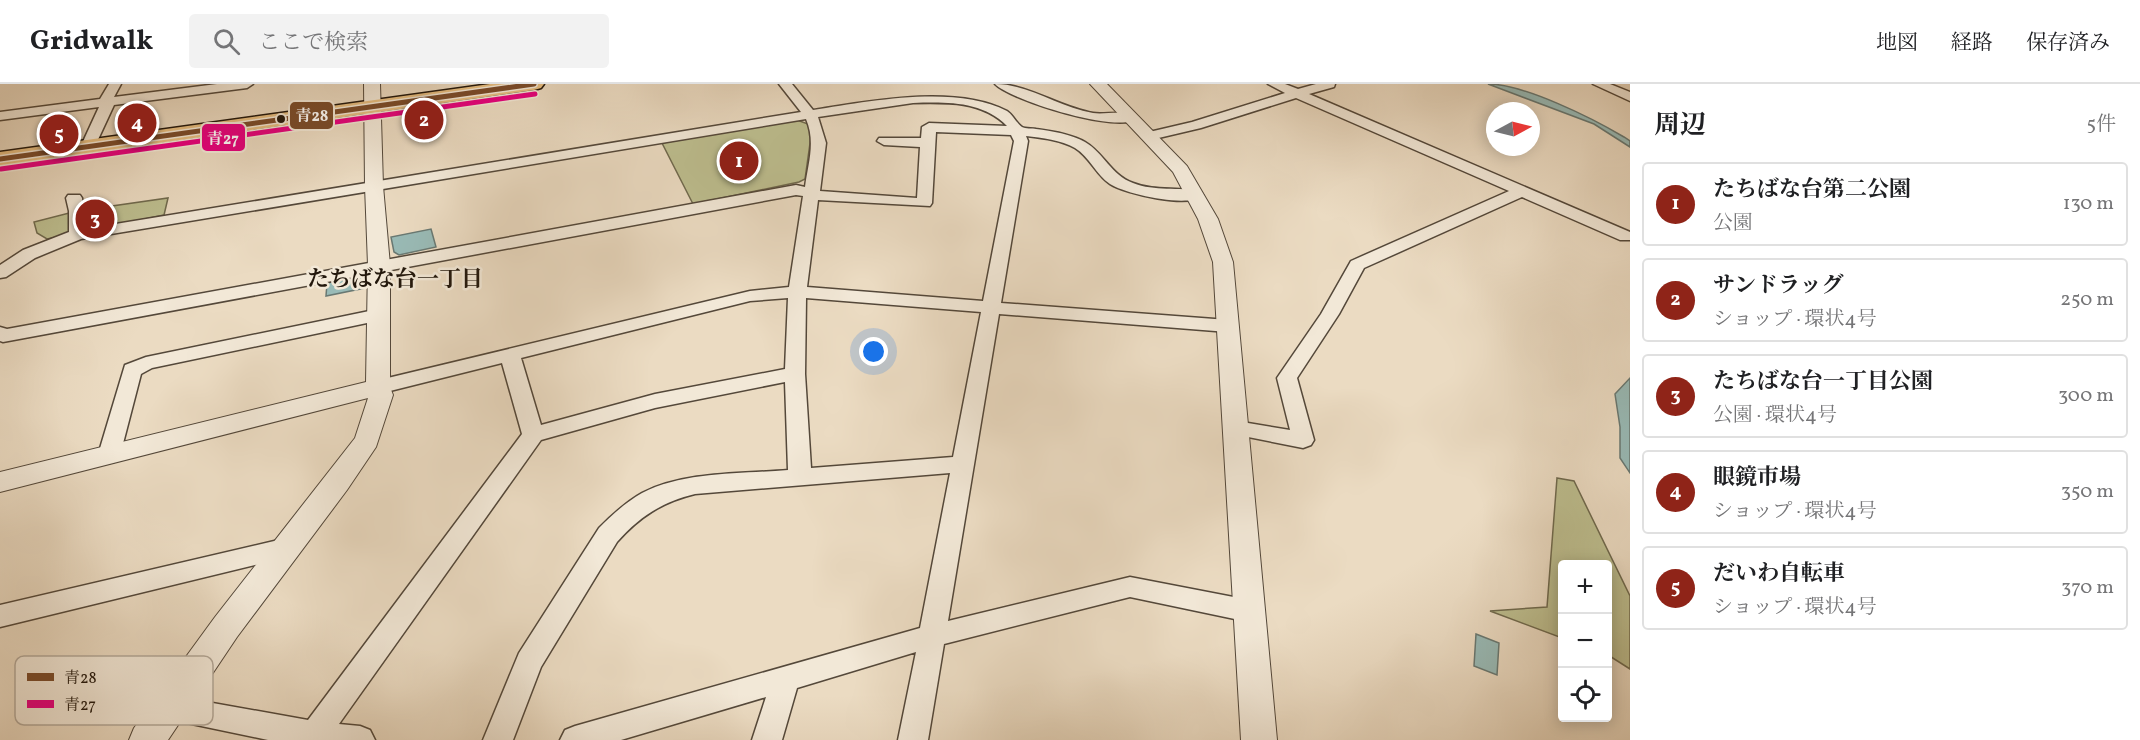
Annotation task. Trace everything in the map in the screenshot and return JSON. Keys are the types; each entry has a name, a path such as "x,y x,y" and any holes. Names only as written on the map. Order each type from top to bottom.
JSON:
{"main road":[{"path":"0,159 534,84"}],"street":[{"path":"88,146 107,105 105,102 115,84"},
{"path":"0,116 247,84"},
{"path":"207,656 367,440 381,395 378,387 379,265 374,186 372,84"},
{"path":"785,84 811,115 819,130 797,292 795,374 800,476"},
{"path":"1001,84 1068,111 1094,117 1131,117"},
{"path":"1098,84 1181,170 1212,229 1223,262 1259,740"},
{"path":"1274,84 1626,236"},
{"path":"1150,136 1196,125 1329,84"},
{"path":"1599,84 1630,97"},
{"path":"0,273 29,254 76,235 898,100 947,97 966,100 998,111 1020,132 1021,141 989,308 913,740"},
{"path":"1,336 796,190 811,194 924,202 929,127 1020,132 1057,137 1082,145 1107,174 1137,189 1152,193 1195,195"},
{"path":"884,141 928,144"},
{"path":"1236,428 1303,440 1287,378 1330,314 1357,265 1523,191"},
{"path":"74,198 77,211 76,235"},
{"path":"0,482 750,296 797,292 1228,326"},
{"path":"109,455 132,370 146,363 379,315"},
{"path":"510,356 532,435"},
{"path":"314,737 532,435 656,400 795,374"},
{"path":"498,740 529,662 592,559 608,535 624,518 651,500 677,490 800,476 962,464"},
{"path":"0,616 287,548"},
{"path":"575,740 932,636 1130,587 1249,610"},
{"path":"767,740 785,680"},
{"path":"213,717 314,737 360,740"},
{"path":"147,740 157,725"}],"green space":[{"path":"797,120 808,124 811,136 805,179 693,204 662,143"},
{"path":"168,198 164,215 47,239 37,233 34,222 77,211"},
{"path":"1557,478 1574,481 1630,596 1630,669 1612,658 1612,560 1558,560 1558,636 1490,611 1547,607"}],"water":[{"path":"1488,84 1503,85 1558,103 1624,137 1630,141 1630,147 1594,124"},
{"path":"431,229 436,247 399,255 394,252 391,237"},
{"path":"360,276 367,278 365,288 326,296 327,283"},
{"path":"1630,378 1630,473 1620,458 1620,427 1615,394"},
{"path":"1476,634 1499,643 1497,675 1474,666"}],"transit line":[{"name":"青28","path":"0,159 534,84"},
{"name":"青27","path":"1,169 535,94"}],"place":[{"name":"サンドラッグ","path":"424,120"},
{"name":"眼鏡市場","path":"137,123"},
{"name":"だいわ自転車","path":"59,134"},
{"name":"たちばな台第二公園","path":"739,161"},
{"name":"たちばな台一丁目公園","path":"95,219"}],"district":[{"name":"たちばな台一丁目","path":"395,280"}]}
